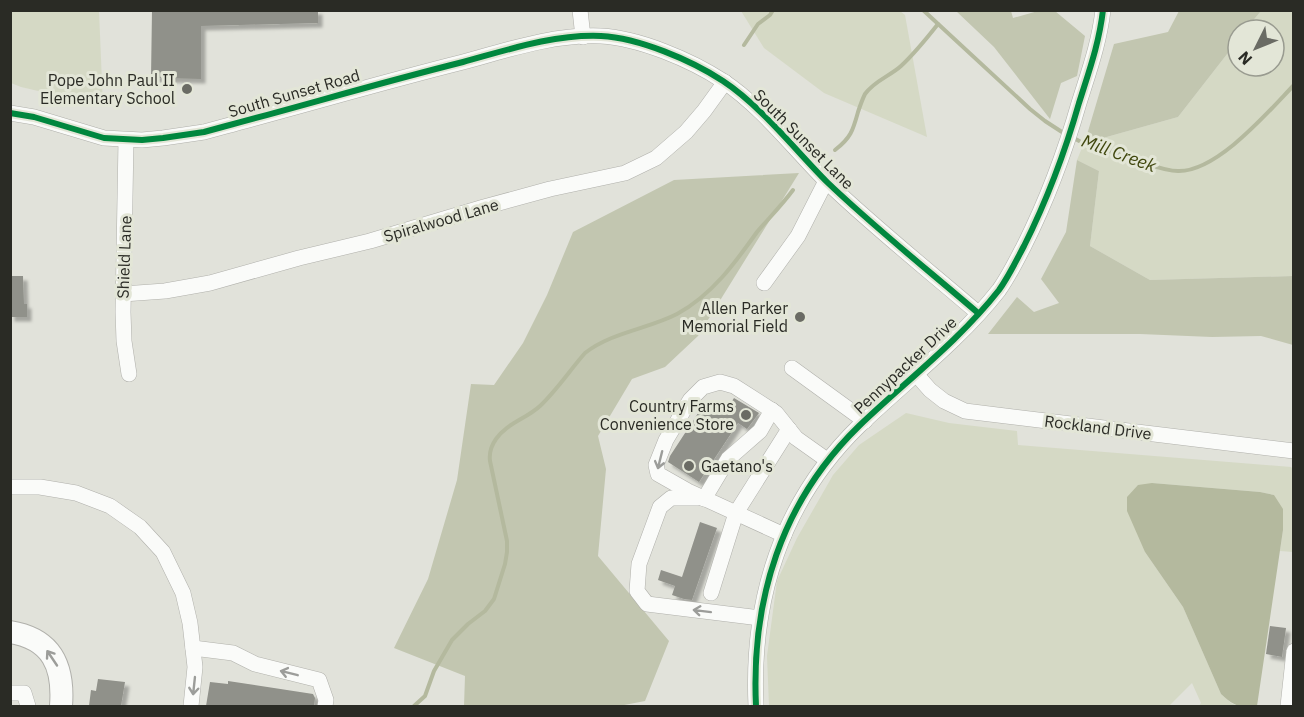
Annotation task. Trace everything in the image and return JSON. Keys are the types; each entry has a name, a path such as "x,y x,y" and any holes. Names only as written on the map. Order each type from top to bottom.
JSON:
{"highway":[{"path":"10,632 36,640 48,650 57,663 62,679 61,706"}],"street":[{"path":"580,10 583,37"},
{"name":"Pennypacker Drive","path":"756,706 755,667 764,594 784,535 800,501 827,460 865,421 950,343 999,290 1012,270 1035,224 1072,127 1100,34 1103,10"},
{"name":"South Sunset Lane","path":"583,37 601,36 653,48 689,62 725,82 757,110 826,181 978,313"},
{"name":"South Sunset Road","path":"10,113 34,117 104,138 126,140 163,138 204,132 404,76 511,49 548,41 583,37"},
{"name":"Spiralwood Lane","path":"123,294 165,291 210,283 370,241 559,186 625,173 656,158 686,132 725,82"},
{"name":"Shield Lane","path":"126,140 123,294 124,341 129,374"},
{"path":"764,283 798,236 826,181"},
{"path":"792,368 865,421"},
{"name":"Rockland Drive","path":"916,374 944,401 965,411 1293,451"},
{"path":"784,535 688,492 658,474 656,465 666,440 690,400 703,387 720,382 734,386 772,410 796,438 827,460"},
{"path":"704,498 728,459 759,430 772,410"},
{"path":"711,593 736,513 789,429"},
{"path":"10,486 40,487 76,493 110,506 146,533 164,552 183,593 190,623 195,667 191,706"},
{"path":"704,498 671,498 660,507 639,564 638,591 647,604 760,618"},
{"path":"193,648 233,653 255,664 319,680 326,700 325,706"},
{"path":"1287,706 1293,651"},
{"path":"10,693 24,693 28,706"}],"shaded area":[{"path":"10,11 99,11 103,106 11,83"},
{"path":"741,11 900,11 905,15 927,137 824,93 764,48"},
{"path":"956,11 1011,11 1013,18 1038,11 1055,11 1085,36 1077,76 1061,83 1050,119 994,47"},
{"path":"1179,11 1261,11 1255,18 1226,18 1226,55 1178,117 1103,138 1086,138 1114,44 1168,32"},
{"path":"1261,11 1293,11 1293,276 1150,280 1090,246 1099,171 1077,160 1086,138 1103,138 1178,117 1226,55 1226,78 1286,78 1286,18 1255,18"},
{"path":"1077,160 1099,171 1090,246 1150,280 1293,276 1293,345 1261,336 988,334 1017,297 1034,312 1059,303 1041,279 1066,232"},
{"path":"799,173 698,336 665,367 632,379 598,436 606,469 598,556 669,641 645,701 619,706 464,706 465,676 394,648 428,579 457,480 471,384 494,385 523,343 547,295 573,232 674,180"},
{"path":"906,413 949,423 1017,431 1018,445 1291,467 1293,469 1293,552 1280,551 1283,530 1274,495 1152,483 1145,552 1183,607 1221,694 1238,706 1199,706 1201,703 1192,683 1169,706 769,706 767,656 777,581 797,538 833,475 859,445"},
{"path":"1152,483 1260,492 1274,495 1283,509 1283,530 1257,706 1237,705 1221,694 1183,607 1145,552 1127,511 1127,497 1138,485"}],"building":[{"path":"152,10 318,10 318,23 201,26 201,79 151,78"},
{"path":"10,276 23,276 27,317 10,317"},
{"path":"734,398 759,413 747,429 738,423 699,482 668,462 706,401 724,413"},
{"path":"700,522 717,528 692,600 684,599 672,595 675,586 658,580 661,570 682,577"},
{"path":"1270,626 1286,628 1282,657 1266,654"},
{"path":"98,679 125,682 121,706 89,706 91,690 96,691"},
{"path":"228,681 313,694 314,706 206,706 210,682 228,684"}],"waterway":[{"path":"744,45 758,24 773,10"},
{"name":"Mill Creek","path":"923,10 1030,109 1065,134"},
{"path":"835,150 851,133 863,98 869,89 901,66 938,24"},
{"name":"Mill Creek","path":"1072,137 1164,169 1178,171 1193,169 1209,162 1241,138 1294,85"},
{"path":"414,706 425,696 434,671 452,640 485,611 494,599 505,564 507,541 490,458 496,439 506,429 540,406 585,353 618,335 677,314 701,298 731,267 793,190"}],"cycle path":[{"path":"756,706 759,628 776,555 791,520 809,487 832,456 859,426 967,326 1006,279 1032,229 1062,158 1093,57 1103,10"},
{"path":"10,113 34,117 104,138 142,140 163,138 204,132 548,40 601,36 632,41 680,58 710,73 737,91 845,199 978,313"}],"place":[{"name":"Pope John Paul II Elementary School","path":"187,89"},
{"name":"Allen Parker Memorial Field","path":"800,317"},
{"name":"Country Farms Convenience Store","path":"746,415"},
{"name":"Gaetano's","path":"689,466"}]}
